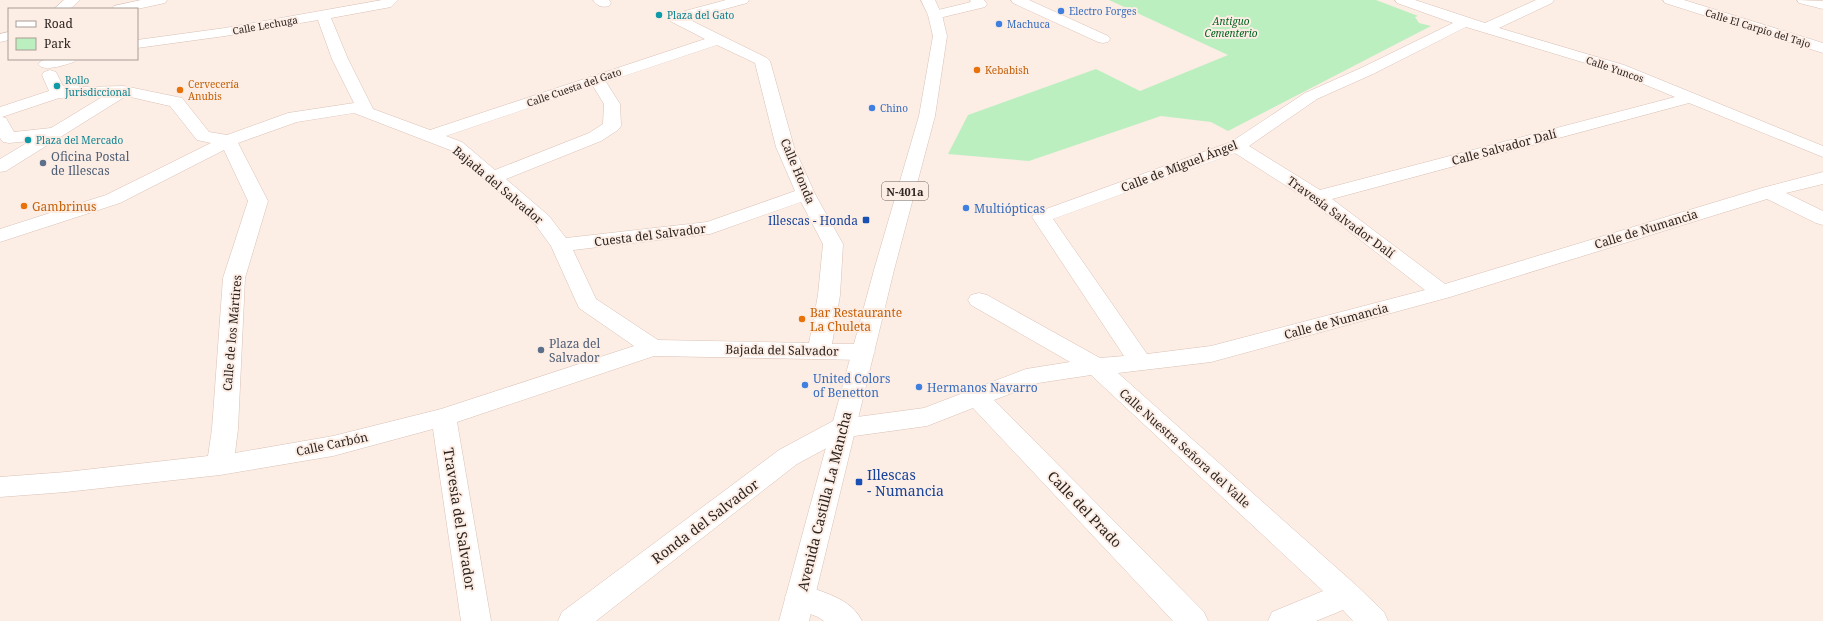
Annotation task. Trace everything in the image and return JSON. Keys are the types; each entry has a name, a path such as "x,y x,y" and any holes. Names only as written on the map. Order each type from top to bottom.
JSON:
{"street":[{"path":"62,8 73,0"},
{"path":"124,8 160,0"},
{"name":"Calle Lechuga","path":"138,44 323,15 386,4 391,0"},
{"name":"Calle Honda","path":"742,0 675,18 762,61 785,147 806,194 833,244 829,295 819,351"},
{"path":"1018,0 1103,39"},
{"name":"Calle Yuncos","path":"1402,0 1465,22 1618,68 1823,152"},
{"path":"1486,28 1547,0"},
{"name":"Calle El Carpio del Tajo","path":"1670,0 1823,48"},
{"path":"1804,0 1823,6"},
{"path":"932,8 983,1"},
{"name":"N-401a","path":"863,352 898,217 927,116 940,36 932,8"},
{"path":"323,15 340,59 368,113"},
{"name":"Calle de Miguel Ángel","path":"1141,363 1042,216 1237,146 1311,96 1367,71 1465,22"},
{"name":"Calle Cuesta del Gato","path":"429,136 719,39"},
{"path":"46,66 66,60"},
{"path":"46,66 88,83 176,102 203,136 228,141"},
{"path":"46,66 58,93"},
{"path":"494,178 595,137 612,126 612,104 596,80"},
{"path":"0,113 88,83"},
{"path":"58,93 124,91"},
{"path":"0,167 124,91"},
{"name":"Calle Salvador Dalí","path":"1317,197 1690,98"},
{"name":"Bajada del Salvador","path":"0,236 112,199 228,141 294,117 356,108 456,146 542,220 561,245 587,303 653,348 863,352"},
{"path":"0,122 9,138 54,133"},
{"name":"Calle de los Mártires","path":"220,465 225,429 234,278 258,201 228,141"},
{"name":"Travesía Salvador Dalí","path":"1237,146 1317,197 1442,292"},
{"name":"Calle de Numancia","path":"842,428 927,417 1034,375 1096,366 1141,363 1211,354 1442,292 1769,192 1823,178"},
{"path":"1769,192 1823,219"},
{"name":"Cuesta del Salvador","path":"561,245 710,228 806,194"},
{"name":"Calle Nuestra Señora del Valle","path":"979,300 1096,366 1347,595 1373,621"},
{"name":"Calle Carbón","path":"0,487 66,482 220,465 333,446 444,417 653,348"},
{"name":"Avenida Castilla La Mancha","path":"797,609 842,428 863,352"},
{"name":"Calle del Prado","path":"977,397 1193,621"},
{"name":"Travesía del Salvador","path":"444,417 476,621"},
{"name":"Ronda del Salvador","path":"573,621 731,502 788,457 842,428"},
{"path":"1283,621 1347,595"},
{"path":"797,609 829,608 847,621"}],"green space":[{"name":"Antiguo Cementerio","path":"1109,0 1376,0 1418,16 1415,17 1419,23 1431,26 1228,131 1211,122 1161,116 1029,161 948,154 968,115 1096,69 1140,91 1228,55"}],"place":[{"name":"Electro Forges","path":"1061,11"},
{"name":"Plaza del Gato","path":"659,15"},
{"name":"Machuca","path":"999,24"},
{"name":"Kebabish","path":"977,70"},
{"name":"Rollo Jurisdiccional","path":"57,86"},
{"name":"Cervecería Anubis","path":"180,90"},
{"name":"Chino","path":"872,108"},
{"name":"Plaza del Mercado","path":"28,140"},
{"name":"Oficina Postal de Illescas","path":"43,163"},
{"name":"Gambrinus","path":"24,206"},
{"name":"Multiópticas","path":"966,208"},
{"name":"Illescas - Honda","path":"866,220"},
{"name":"Bar Restaurante La Chuleta","path":"802,319"},
{"name":"Plaza del Salvador","path":"541,350"},
{"name":"United Colors of Benetton","path":"805,385"},
{"name":"Hermanos Navarro","path":"919,387"},
{"name":"Illescas - Numancia","path":"859,482"}]}
